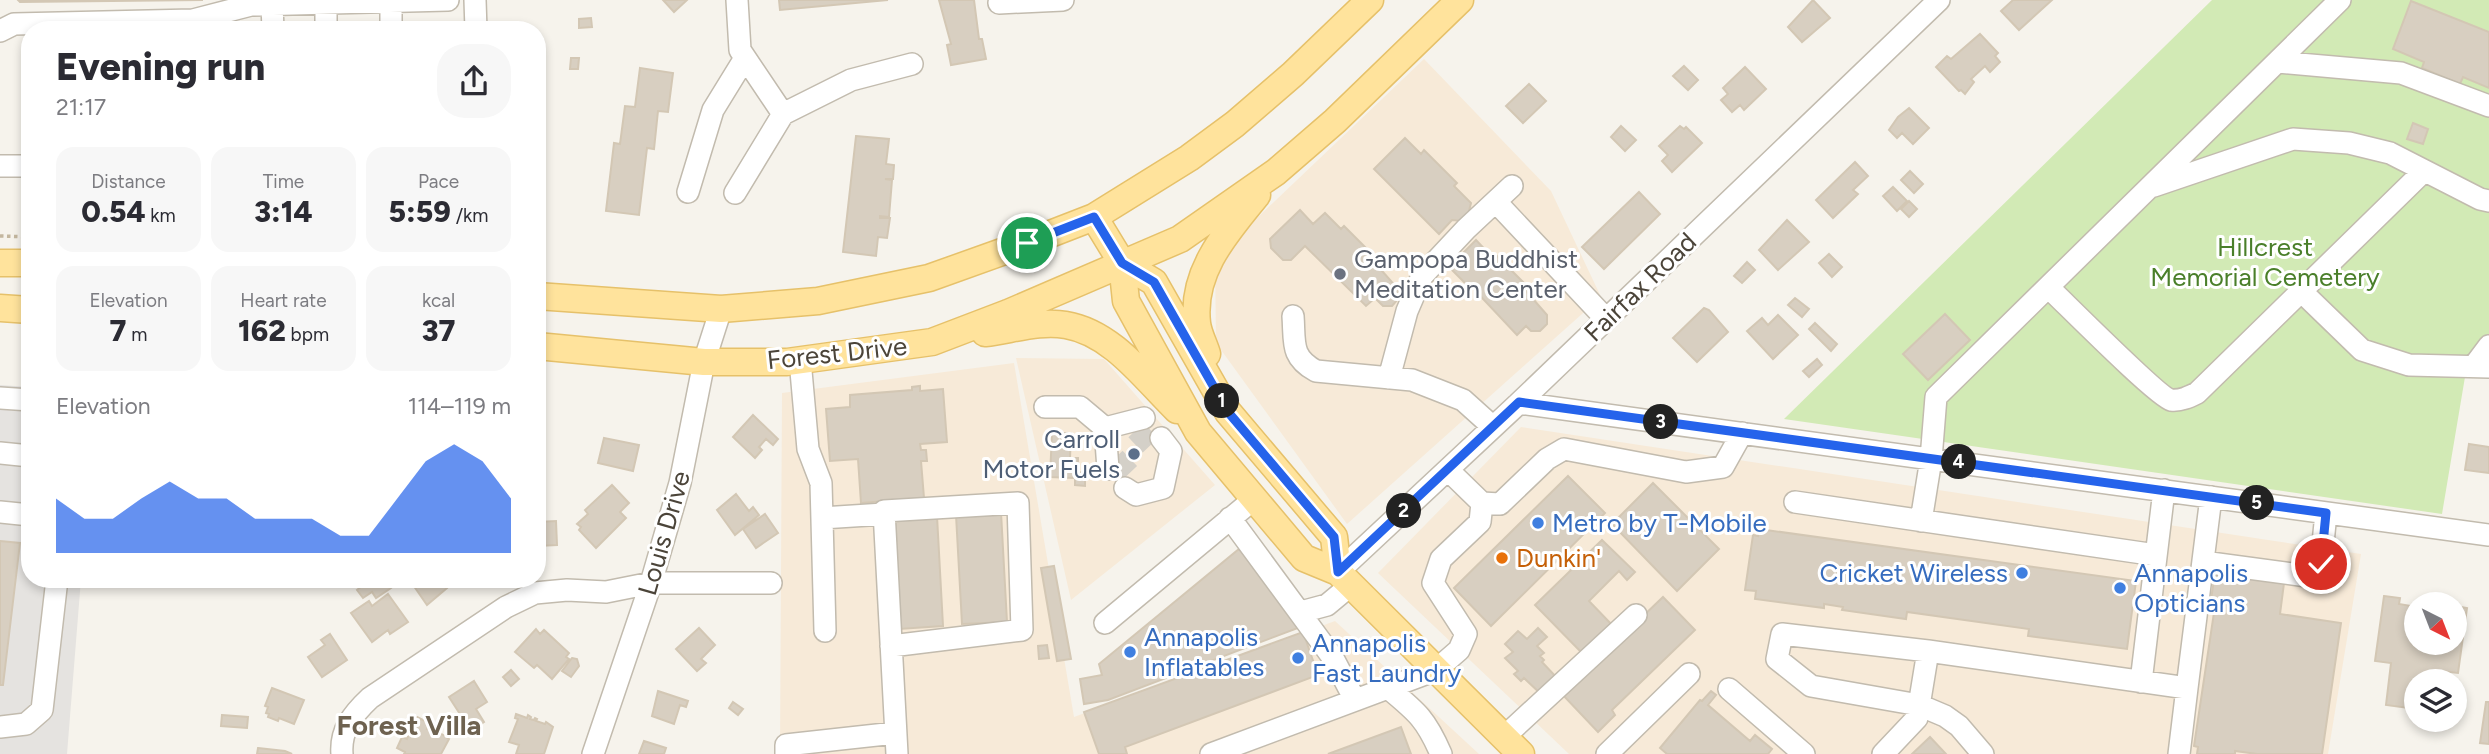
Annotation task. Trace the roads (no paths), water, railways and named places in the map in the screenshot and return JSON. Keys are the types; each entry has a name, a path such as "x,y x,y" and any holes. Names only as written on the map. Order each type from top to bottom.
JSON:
{"main road":[{"name":"Forest Drive","path":"546,297 721,309 818,301 929,278 1094,217 1144,188 1235,124 1293,74 1370,0"},
{"path":"1228,412 1197,325 1196,302 1200,281 1215,250 1276,172 1335,121 1460,0"},
{"name":"Forest Drive","path":"546,347 704,362 800,360 932,342 1008,313 1180,239 1276,172"},
{"path":"1094,217 1122,263 1126,301 1198,432"},
{"path":"0,263 21,263"},
{"path":"1122,263 1154,282 1228,412 1334,537 1345,579"},
{"path":"0,308 21,309"},
{"path":"932,342 1042,324 1065,324 1090,332 1115,349 1198,432 1304,558 1345,579 1512,746"}],"street":[{"path":"211,21 251,5 448,0"},
{"path":"475,0 476,21"},
{"path":"737,0 740,50 783,114"},
{"path":"999,2 1063,0"},
{"name":"Fairfax Road","path":"1301,612 1326,605 1345,579 1448,470 1939,0"},
{"path":"1921,520 1931,459 1936,397 2340,0"},
{"path":"391,1 391,21"},
{"path":"326,4 326,21"},
{"path":"272,5 273,21"},
{"path":"148,21 196,21"},
{"path":"0,30 21,24"},
{"path":"688,192 713,110 745,58"},
{"path":"2278,62 2401,73 2489,106"},
{"path":"735,193 783,114 851,80 912,64"},
{"path":"2149,188 2293,139 2349,143 2390,153 2480,199 2489,201"},
{"path":"0,166 21,166"},
{"path":"2048,287 2169,400 2183,399 2197,393 2424,171"},
{"path":"1389,378 1407,311 1422,276 1466,229 1512,186"},
{"path":"1496,202 1606,319"},
{"path":"2301,291 2362,351 2409,365 2481,366 2489,346"},
{"name":"Louis Drive","path":"593,754 651,583 680,483 704,362 721,309"},
{"path":"1293,316 1296,353 1302,364 1316,370 1412,380 1464,400 1493,427"},
{"path":"800,360 808,449 821,483 825,631"},
{"path":"0,398 21,399"},
{"path":"1519,402 2489,535"},
{"path":"1045,407 1080,407 1105,428 1111,463"},
{"path":"1105,428 1140,424"},
{"path":"1448,470 1482,503 1500,504 1547,459 1564,449 1686,472 1723,467 1742,433"},
{"path":"1129,483 1136,495 1163,488 1171,451 1157,444"},
{"path":"0,453 21,455"},
{"path":"2141,682 2164,490"},
{"path":"2179,754 2211,497"},
{"path":"1105,624 1254,499"},
{"path":"1795,502 2156,555"},
{"path":"822,519 884,514 884,511 1018,503 1022,630 891,646"},
{"path":"1211,754 1436,670 1459,650 1466,634 1433,583 1441,559 1480,522 1482,503"},
{"path":"0,512 21,514"},
{"path":"2203,562 2307,576 2321,564 2326,513"},
{"path":"786,754 786,745 896,744 884,514"},
{"path":"1230,518 1333,658 1355,701"},
{"path":"342,754 341,745 345,731 354,713 370,698 506,607 535,593 567,590 606,592 651,583 771,583"},
{"path":"0,727 26,724 42,710 56,588"},
{"path":"1512,746 1636,615"},
{"path":"1983,754 1959,726 1945,716 1919,705 1811,686 1777,659 1782,634 2187,688"},
{"path":"1884,754 1917,718 1928,652"},
{"path":"1607,754 1689,674"},
{"path":"1388,688 1425,722 1441,754"},
{"path":"1729,689 1804,754"}],"tunnel":[{"path":"1136,430 1154,449"},
{"path":"1115,458 1133,477"}],"place":[{"name":"Gampopa Buddhist Meditation Center","path":"1340,274"},
{"name":"Carroll Motor Fuels","path":"1134,454"},
{"name":"Metro by T-Mobile","path":"1538,523"},
{"name":"Dunkin'","path":"1502,558"},
{"name":"Cricket Wireless","path":"2022,573"},
{"name":"Annapolis Opticians","path":"2120,588"},
{"name":"Annapolis Inflatables","path":"1130,652"},
{"name":"Annapolis Fast Laundry","path":"1298,658"}],"district":[{"name":"Forest Villa","path":"409,725"}],"park label":[{"name":"Hillcrest Memorial Cemetery","path":"2265,262"}]}
